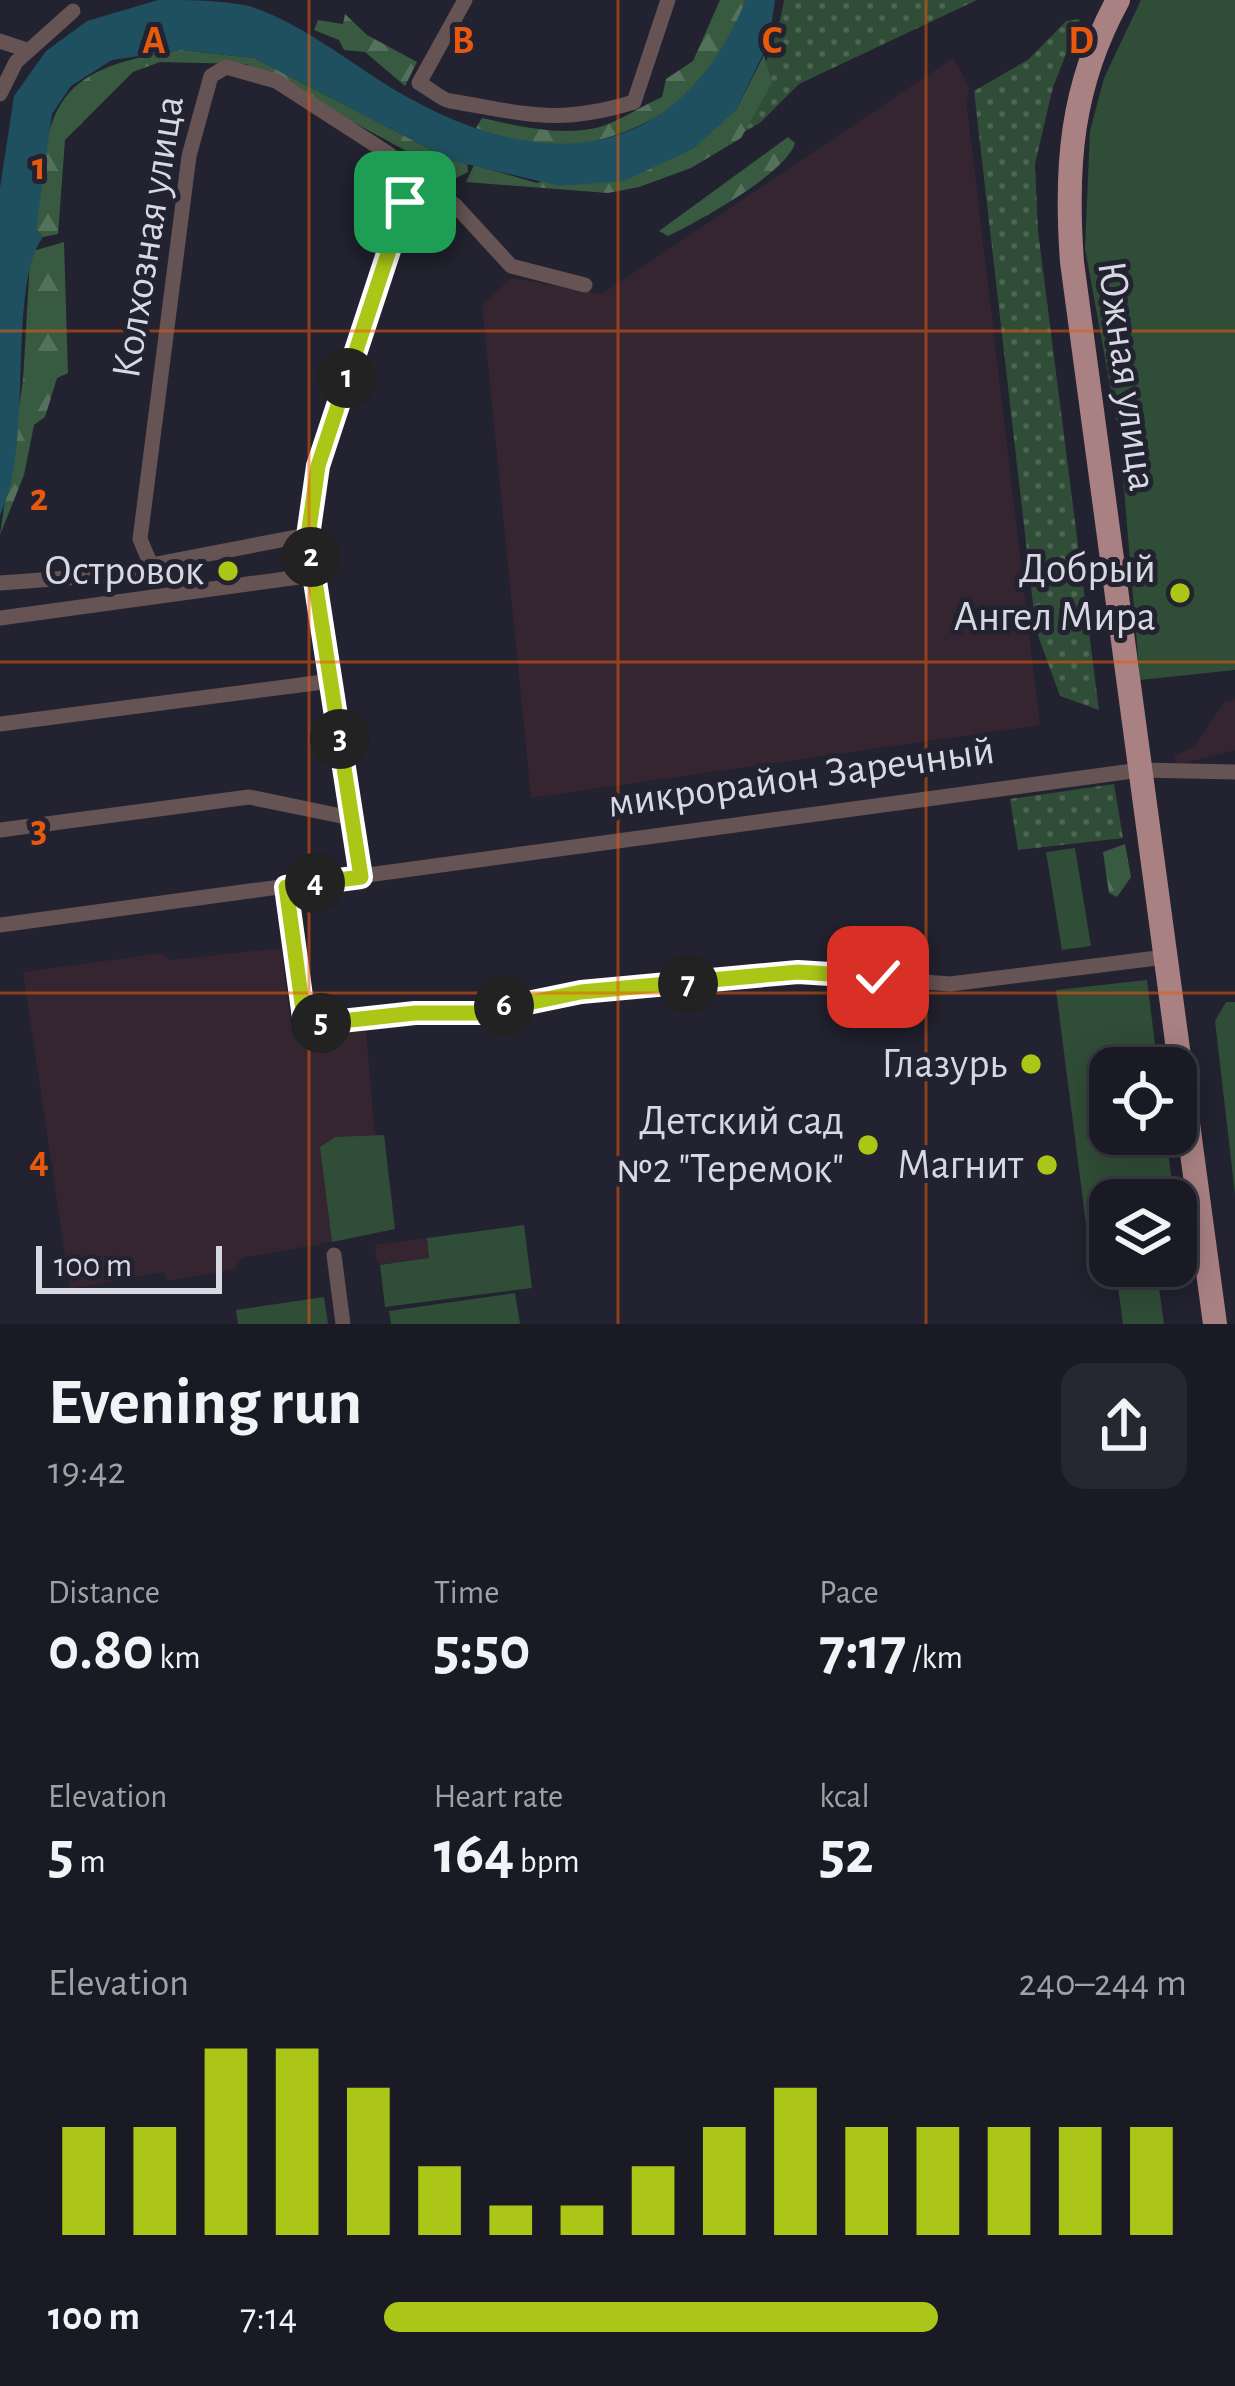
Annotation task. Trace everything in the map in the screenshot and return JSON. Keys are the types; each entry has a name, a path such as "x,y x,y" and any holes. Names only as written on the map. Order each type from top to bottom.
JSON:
{"main road":[{"name":"Южная улица","path":"1118,0 1098,38 1076,104 1067,190 1140,770"},
{"path":"1140,770 1212,1320"}],"street":[{"path":"465,0 419,83 449,101 458,99 526,117 584,117 634,102 668,0"},
{"path":"0,94 27,50 74,11"},
{"path":"0,40 27,50"},
{"name":"Колхозная улица","path":"151,566 140,539 189,156 211,76 226,67 276,81 417,176 455,206 511,266 585,285"},
{"path":"361,877 308,536 318,466 417,176"},
{"path":"0,583 135,573 308,536"},
{"path":"0,618 314,574"},
{"path":"0,724 331,680"},
{"name":"микрорайон Заречный","path":"0,926 1140,770 1235,772"},
{"path":"0,830 249,797 351,818"},
{"path":"286,887 305,1025 415,1013 479,1013 581,992 798,972 950,984 1165,957"},
{"path":"334,1255 343,1324"}],"shaded area":[{"path":"953,58 969,86 967,106 1040,725 531,798 482,304 512,278 602,294"},
{"path":"1235,699 1235,750 1177,765 1174,756 1194,747 1224,702"},
{"path":"281,948 293,1038 366,1031 375,1137 335,1138 320,1147 332,1242 242,1258 234,1269 167,1281 163,1272 70,1289 23,972 163,953 171,960"},
{"path":"427,1238 430,1258 380,1265 376,1260 375,1245"}],"green space":[{"path":"720,0 746,0 720,54 700,82 653,118 625,132 564,146 503,140 476,128 482,118 540,129 585,130 662,97 666,79 693,61"},
{"path":"784,0 977,0 799,84 760,123 719,146 767,58"},
{"path":"1141,0 1235,0 1235,670 1140,680 1120,441 1085,248 1090,131 1104,78"},
{"path":"345,14 367,35 417,62 405,86 365,52 344,50 339,40 314,30 318,20 343,24"},
{"path":"1080,19 1053,87 1035,164 1038,231 1099,710 1060,696 1036,630 974,91 1029,59 1066,21"},
{"path":"181,50 254,58 453,161 467,161 468,172 456,178 246,64 160,62 133,72 65,140 58,234 43,237 36,230 44,154 62,102 79,83 103,69"},
{"path":"764,55 772,83 741,138 691,168 608,193 466,182 474,165 537,183 736,110"},
{"path":"788,137 795,143 788,155 759,182 668,236 659,231"},
{"path":"64,242 68,373 57,378 45,417 34,425 24,475 0,535 23,380 30,260 33,251"},
{"path":"1114,784 1123,838 1018,850 1010,799"},
{"path":"1125,844 1131,877 1117,897 1109,893 1103,852"},
{"path":"1075,848 1091,946 1062,950 1046,852"},
{"path":"1147,980 1155,1047 1089,1047 1089,1155 1169,1155 1171,1179 1089,1179 1089,1232 1087,1232 1056,990"},
{"path":"1226,1002 1235,1002 1235,1194 1215,1021"},
{"path":"384,1135 395,1229 332,1242 320,1147 335,1137"},
{"path":"524,1225 532,1288 385,1307 380,1265 429,1258 427,1238"},
{"path":"1118,1287 1159,1287 1164,1324 1123,1324"},
{"path":"515,1293 520,1324 391,1324 389,1311"},
{"path":"324,1297 328,1324 238,1324 236,1310"}],"water":[{"path":"158,0 249,6 289,23 400,93 453,120 505,137 555,144 601,140 644,124 683,96 717,55 746,0 775,0 769,42 736,110 693,149 624,181 560,186 453,161 254,58 181,50 112,60 71,86 52,114 36,230 43,237 32,260 22,328 16,449 0,515 0,188 14,96 46,51 87,21"}],"place":[{"name":"Островок","path":"228,571"},
{"name":"Добрый Ангел Мира","path":"1180,593"},
{"name":"Глазурь","path":"1031,1064"},
{"name":"Детский сад №2 \"Теремок\"","path":"868,1145"},
{"name":"Магнит","path":"1047,1165"}],"route":[{"path":"405,202 318,466 308,536 361,877 286,887 305,1025 415,1013 479,1013 581,992 798,972 878,977"}]}
